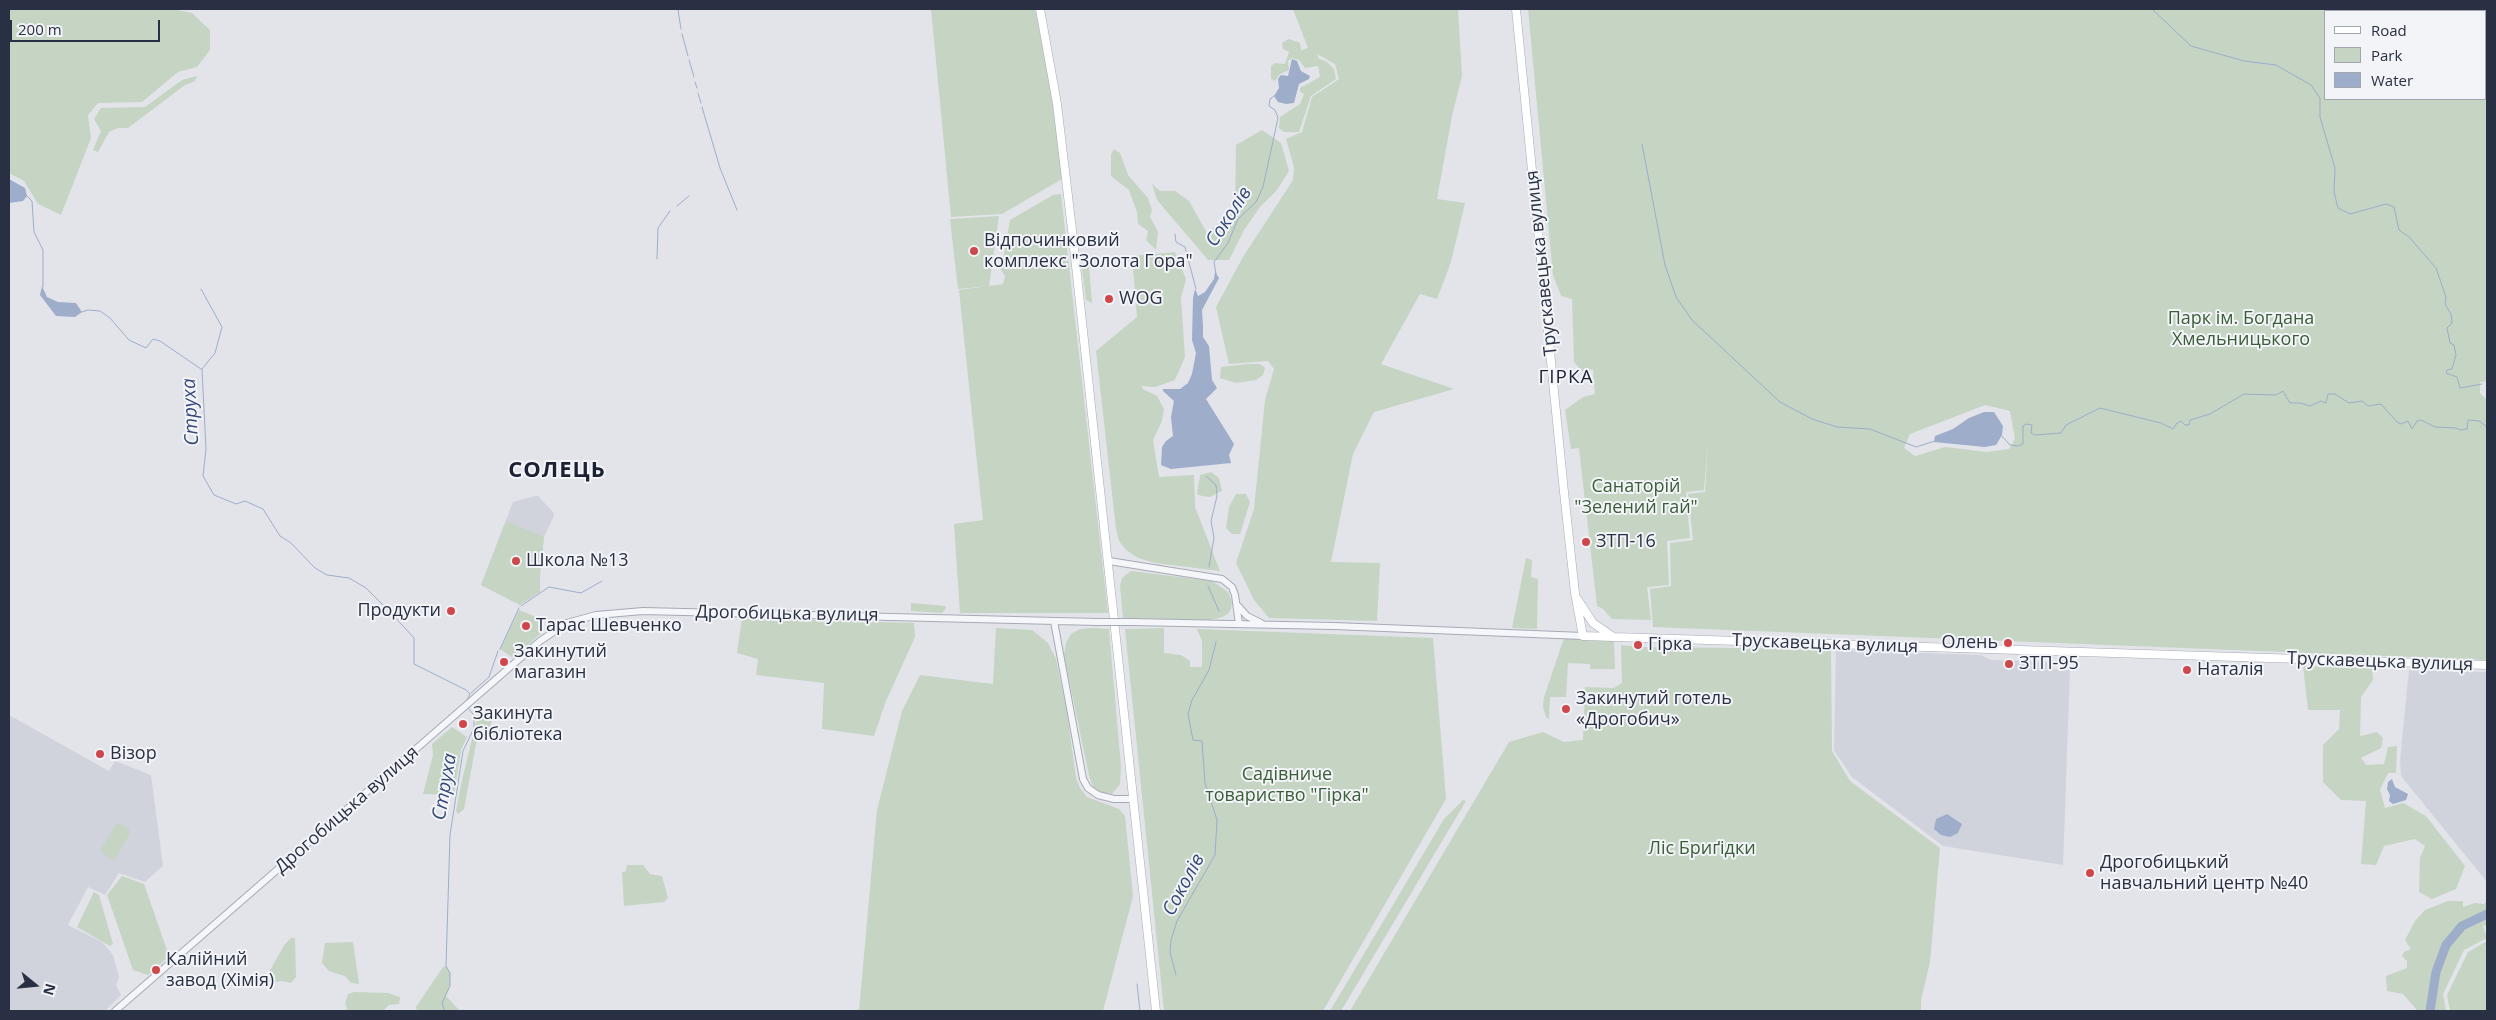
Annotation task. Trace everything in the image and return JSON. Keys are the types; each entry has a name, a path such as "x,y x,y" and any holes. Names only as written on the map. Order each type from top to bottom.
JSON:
{"main road":[{"path":"1040,9 1056,95 1067,184 1156,1011"},
{"name":"Трускавецька вулиця","path":"1516,9 1575,593 1583,636 2487,665"},
{"path":"1575,593 1593,623 1616,638"}],"street":[{"path":"1109,561 1222,579 1232,587 1238,605 1239,624"},
{"path":"1238,605 1247,616 1268,625"},
{"name":"Дрогобицька вулиця","path":"115,1011 552,632 567,623 596,615 627,612 1132,622"},
{"path":"1054,621 1083,779 1088,788 1098,795 1133,799"},
{"name":"Трускавецька вулиця","path":"1132,622 1378,628 1583,636"}],"shaded area":[{"name":"Школа №13","path":"538,496 553,512 554,516 544,537 540,592 520,605 481,585 513,502"},
{"path":"1836,650 1981,655 1991,660 2052,662 2052,669 2070,670 2063,865 1943,846 1852,777 1834,750"},
{"path":"2409,670 2487,672 2487,882 2401,776 2400,760"},
{"path":"9,715 109,771 115,761 151,775 163,866 145,882 119,873 105,895 88,887 68,925 102,942 113,955 119,977 116,985 121,995 105,1011 9,1011"}],"green space":[{"path":"9,9 172,9 192,13 210,30 210,50 197,67 178,72 142,102 98,103 88,115 91,138 61,215 38,204 24,181 9,173"},
{"path":"931,9 1035,9 1052,92 1062,179 1002,214 951,217"},
{"path":"1293,9 1458,9 1462,76 1452,116 1437,199 1465,203 1451,262 1437,299 1420,294 1381,364 1454,389 1374,412 1353,454 1331,562 1380,563 1377,621 1269,618 1254,600 1236,563 1254,509 1265,400 1274,369 1268,361 1229,364 1216,307 1243,257 1293,180 1294,167 1286,139 1302,132 1312,97 1339,79 1335,64 1317,54 1318,58 1327,62 1334,69 1336,79 1311,96 1299,132 1284,132 1279,128 1280,117 1300,104 1304,94 1300,92 1300,88 1320,77 1318,66 1305,68 1299,60 1292,58 1288,61 1289,70 1280,74 1275,81 1271,79 1271,66 1275,63 1285,64 1289,52 1283,49 1282,43 1289,39 1300,43 1301,50 1308,48"},
{"name":"Парк ім. Богдана Хмельницького","path":"1528,9 2487,9 2487,381 2480,382 2480,393 2487,400 2487,660 1653,627 1650,589 1671,586 1670,543 1693,540 1688,494 1705,492 1708,442 1704,490 1686,492 1690,538 1667,541 1669,585 1647,587 1651,620 1612,619 1603,609 1597,606 1579,448 1571,449 1565,410 1583,397 1595,394 1593,369 1583,372 1574,362 1572,299 1561,296 1553,275","holes":["1985,405 2010,411 2015,439 2009,449 1987,452 1945,447 1915,456 1904,448 1910,434"]},
{"path":"197,76 195,81 185,85 128,128 118,128 109,132 98,152 93,150 101,131 94,119 101,108 145,107 182,80"},
{"path":"1262,130 1281,143 1289,171 1277,190 1260,207 1244,230 1229,260 1208,260 1157,200 1152,184 1160,191 1175,191 1189,201 1207,233 1235,210 1236,145"},
{"path":"1114,149 1120,153 1128,175 1148,198 1152,210 1150,217 1158,232 1156,250 1146,240 1148,231 1138,224 1137,212 1129,190 1111,176 1111,154"},
{"path":"1061,194 1108,613 960,613 954,524 983,520 959,290 1003,284 1005,276 1001,270 1010,220 1053,195"},
{"name":"Відпочинковий комплекс \"Золота Гора\"","path":"999,216 989,286 958,289 950,219"},
{"path":"1175,252 1186,279 1181,298 1185,357 1175,380 1155,387 1141,386 1157,396 1164,409 1162,421 1153,440 1159,477 1194,475 1195,507 1220,571 1155,563 1138,558 1126,550 1119,541 1116,529 1096,351 1137,317 1132,256"},
{"path":"1086,264 1089,266 1092,303 1086,300 1082,269"},
{"path":"1260,364 1265,368 1263,375 1256,380 1236,383 1220,378 1221,367"},
{"path":"1211,472 1219,478 1222,491 1210,497 1197,494 1200,475"},
{"path":"1236,494 1246,494 1250,502 1240,534 1232,534 1226,528 1229,507"},
{"name":"Школа №13","path":"506,521 544,537 540,592 520,605 481,585"},
{"path":"1526,558 1532,560 1531,577 1538,579 1537,629 1512,628"},
{"path":"1131,571 1212,581 1228,592 1232,602 1231,609 1228,614 1210,620 1123,618 1120,586 1122,578"},
{"path":"911,603 945,606 946,608 942,613 911,611"},
{"path":"519,610 541,619 543,622 540,634 527,646 517,649 515,651 518,654 513,658 500,649"},
{"path":"742,618 914,623 915,637 886,701 874,736 822,729 824,683 756,675 758,659 737,653"},
{"path":"996,628 1032,630 1048,643 1056,659 1067,713 1076,778 1080,788 1087,797 1119,809 1125,816 1133,896 1103,1011 859,1011 877,810 902,711 920,675 993,684"},
{"name":"Садівниче товариство \"Гірка\"","path":"1164,628 1164,653 1181,655 1190,661 1190,667 1202,667 1202,641 1197,629 1433,638 1446,799 1323,1011 1164,1011 1125,629"},
{"path":"1080,629 1109,629 1121,767 1120,784 1112,794 1103,793 1093,787 1089,776 1064,655 1066,643 1071,634"},
{"path":"1564,638 1614,641 1615,669 1590,669 1590,664 1568,663 1566,697 1550,697 1549,719 1546,717 1543,707 1544,697"},
{"name":"Ліс Бриґідки","path":"1621,645 1641,647 1831,649 1832,751 1850,781 1940,848 1930,962 1921,1000 1921,1011 1350,1011 1509,742 1543,732 1564,742 1583,740 1585,687 1614,688 1622,683"},
{"path":"2303,666 2372,668 2373,680 2361,697 2360,736 2377,732 2383,738 2381,748 2361,758 2366,765 2384,764 2388,747 2397,746 2396,773 2388,773 2380,790 2385,808 2403,803 2426,816 2465,866 2456,889 2432,899 2419,892 2420,858 2425,846 2415,839 2384,846 2376,865 2361,864 2366,801 2341,800 2323,782 2323,745 2339,729 2340,710 2308,710"},
{"path":"479,711 493,717 490,727 476,744 464,809 458,814 456,811 462,780"},
{"path":"452,727 467,737 461,750 454,795 423,794 433,755 432,744"},
{"path":"1463,800 1466,801 1341,1011 1330,1011 1444,819"},
{"path":"116,824 128,828 130,833 115,859 112,860 100,851"},
{"path":"627,865 643,865 650,874 662,876 668,898 664,902 624,906 622,872 626,871"},
{"path":"122,876 144,884 169,956 148,975 133,970 107,895"},
{"path":"94,892 99,895 113,944 110,946 77,927"},
{"path":"2448,901 2463,901 2463,907 2475,903 2484,904 2487,901 2487,925 2483,926 2487,938 2464,950 2443,994 2446,1011 2415,1011 2416,1009 2403,994 2387,991 2386,976 2407,968 2407,961 2402,956 2404,952 2411,949 2405,940 2415,921 2425,910"},
{"path":"291,938 295,938 296,977 291,983 282,981 262,984 285,944"},
{"path":"2487,941 2487,1011 2450,1011 2447,995 2468,952"},
{"path":"353,942 359,984 351,983 345,976 329,971 322,963 325,943"},
{"path":"446,966 450,973 450,986 446,996 460,1011 417,1011 416,1007 443,967"},
{"path":"354,992 388,993 400,997 399,1004 389,1005 383,1011 348,1011 345,1003 348,994"}],"water":[{"path":"1292,59 1297,61 1301,71 1310,76 1309,79 1299,84 1294,103 1286,104 1278,102 1274,96 1279,88 1278,79 1281,75 1288,76"},
{"path":"9,179 25,188 27,196 23,201 9,203"},
{"path":"1215,272 1219,278 1202,310 1203,337 1209,346 1212,380 1217,388 1206,399 1234,444 1229,455 1231,463 1171,469 1161,465 1162,447 1173,436 1171,417 1174,401 1163,389 1180,389 1188,383 1192,374 1196,353 1192,340 1195,289 1198,296 1205,292 1214,279"},
{"path":"42,286 47,297 58,302 76,303 82,312 75,317 56,316 40,295"},
{"path":"1984,412 1994,412 2003,426 2002,435 1996,445 1985,447 1934,442 1935,436 1953,429 1969,418"},
{"path":"2392,779 2395,787 2408,794 2406,800 2393,804 2389,801 2390,795 2387,789 2388,782"},
{"path":"1947,814 1962,824 1958,833 1950,837 1941,835 1934,829 1936,819"}],"waterway":[{"path":"2152,9 2191,46 2244,61 2276,65 2311,85 2320,98 2320,117 2335,168 2334,192 2338,208 2350,214 2386,204 2394,207 2399,230 2409,237 2436,268 2446,297 2445,304 2451,314 2452,323 2447,328 2450,343 2454,345 2456,355 2452,369 2447,370 2446,373 2457,377 2460,388 2482,384"},
{"path":"678,10 681,29"},
{"path":"682,34 688,56"},
{"path":"689,60 694,77"},
{"path":"695,82 697,88"},
{"path":"698,93 701,103"},
{"name":"Соколів","path":"1216,274 1214,262 1228,243 1238,219 1256,202 1263,187 1278,118 1275,110 1269,106 1270,99 1274,96"},
{"path":"702,107 720,168 737,210"},
{"path":"1642,144 1665,265 1676,297 1692,320 1780,402 1812,419 1837,427 1870,429 1916,447 1935,441"},
{"name":"Струха","path":"27,196 32,201 34,232 43,250 43,287"},
{"path":"677,206 689,196"},
{"path":"657,259 658,228 670,211"},
{"path":"1175,234 1176,242 1185,247 1196,289"},
{"path":"201,289 222,327 215,353 202,369"},
{"name":"Струха","path":"82,312 88,310 100,311 110,318 129,340 146,348 153,339 160,341 201,369"},
{"name":"Струха","path":"202,369 206,449 203,476 214,495 236,504 245,501 263,509 280,536 291,543 315,568 327,575 349,578 366,588 387,609"},
{"path":"2001,435 2010,445 2018,446 2023,444 2023,426 2026,424 2032,425 2031,433 2035,435 2061,433 2066,425 2100,408 2161,423 2173,429 2181,421 2185,425 2189,425 2190,420 2210,414 2244,394 2276,395 2283,391 2290,403 2310,406 2321,401 2326,403 2328,394 2335,394 2349,403 2362,401 2368,406 2381,404 2397,422 2401,424 2408,421 2412,429 2417,421 2421,420 2435,427 2456,428 2460,430 2467,429 2468,420 2479,421 2487,427"},
{"name":"Соколів","path":"1206,476 1216,485 1217,496 1211,521 1214,538 1209,567"},
{"path":"521,606 549,587 581,593 602,581"},
{"name":"Соколів","path":"1208,586 1219,611"},
{"path":"500,649 519,608"},
{"name":"Струха","path":"391,613 414,638 414,664 466,690 470,694 465,704"},
{"name":"Соколів","path":"1176,975 1170,952 1171,940 1177,921 1215,855 1217,820 1205,783 1202,741 1193,740 1188,714 1192,700 1209,670 1216,642"},
{"path":"471,693 489,677 498,651"},
{"name":"Струха","path":"445,1011 442,1003 450,986 450,973 446,966 450,835 463,751 474,728 474,715 467,707"},
{"path":"2430,1011 2436,972 2446,945 2462,926 2487,914"},
{"name":"Соколів","path":"1137,984 1140,1011"}],"place":[{"name":"Відпочинковий комплекс \"Золота Гора\"","path":"974,251"},
{"name":"WOG","path":"1109,299"},
{"name":"ЗТП-16","path":"1586,542"},
{"name":"Школа №13","path":"516,561"},
{"name":"Продукти","path":"451,611"},
{"name":"Тарас Шевченко","path":"526,626"},
{"name":"Олень","path":"2008,643"},
{"name":"Гірка","path":"1638,645"},
{"name":"Закинутий магазин","path":"504,662"},
{"name":"ЗТП-95","path":"2009,664"},
{"name":"Наталія","path":"2187,670"},
{"name":"Закинутий готель «Дрогобич»","path":"1566,709"},
{"name":"Закинута бібліотека","path":"463,724"},
{"name":"Візор","path":"100,754"},
{"name":"Дрогобицький навчальний центр №40","path":"2090,873"},
{"name":"Калійний завод (Хімія)","path":"156,970"}],"district":[{"name":"ГІРКА","path":"1566,378"},
{"name":"СОЛЕЦЬ","path":"557,471"}],"park label":[{"name":"Санаторій \"Зелений гай\"","path":"1636,497"}]}
